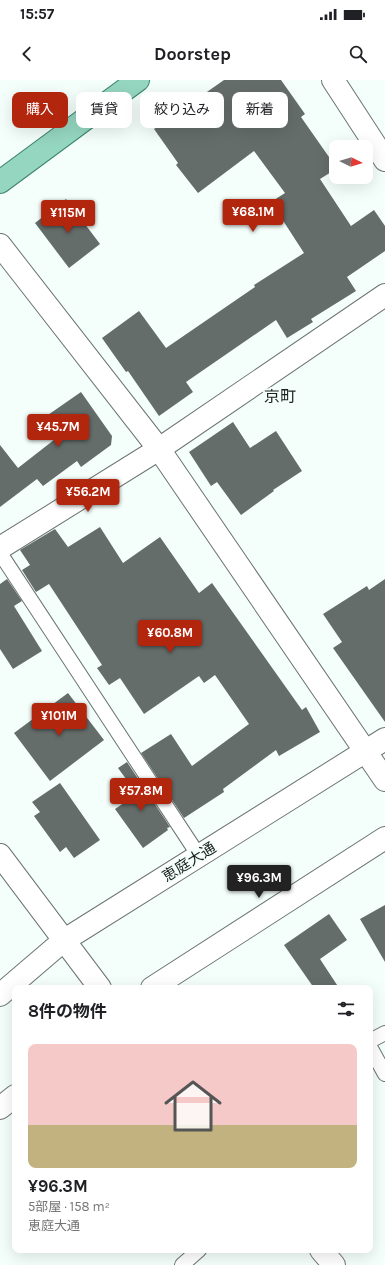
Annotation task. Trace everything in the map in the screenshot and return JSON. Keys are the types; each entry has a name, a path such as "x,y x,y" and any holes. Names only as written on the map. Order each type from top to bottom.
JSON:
{"main road":[{"path":"0,182 138,80"}],"street":[{"path":"333,80 385,160"},
{"path":"0,245 159,449 385,780"},
{"path":"0,548 159,449 385,295"},
{"name":"恵庭大通","path":"0,995 63,941 385,739"},
{"path":"157,985 385,838"},
{"path":"0,855 63,941 98,985"},
{"path":"0,1108 12,1098"},
{"path":"324,1253 334,1265"}],"lane":[{"path":"0,553 199,856"},
{"path":"373,1039 385,1032"},
{"path":"373,1052 385,1074"},
{"path":"182,1265 196,1253"}],"building":[{"path":"224,80 281,80 305,114 301,117 329,157 329,173 320,179 351,226 374,210 385,226 385,251 347,277 356,291 311,319 313,322 287,338 276,320 186,382 193,392 159,416 128,371 126,372 102,338 139,311 166,348 255,287 254,285 304,253 271,202 285,193 254,151 198,193 176,165 178,163 154,129 224,128 224,92 207,92"},
{"path":"66,199 100,244 69,268 35,223"},
{"path":"81,392 112,436 111,445 81,467 77,461 43,486 37,479 0,507 0,445 18,468 59,436 45,417"},
{"path":"233,422 250,448 276,431 302,471 273,490 274,491 241,515 217,482 211,486 189,452"},
{"path":"100,527 123,563 160,537 199,593 212,583 302,710 306,707 320,732 279,756 276,750 223,789 224,792 184,818 141,753 171,734 192,766 249,724 215,675 204,683 199,676 144,714 120,678 109,685 97,668 102,665 49,584 36,592 22,570 30,565 20,550 55,529 68,547"},
{"path":"7,579 22,601 14,606 42,651 13,669 0,649 0,584"},
{"path":"385,579 385,722 333,648 342,642 323,614 367,586 369,590"},
{"path":"68,693 104,740 50,781 14,733"},
{"path":"127,762 170,827 143,848 115,809 137,794 118,768"},
{"path":"60,783 100,840 74,858 66,847 60,852 34,816 40,812 32,802"},
{"path":"385,905 385,962 360,919"},
{"path":"329,914 347,940 320,959 337,985 312,985 284,945"}],"district":[{"name":"京町","path":"280,396"}]}
